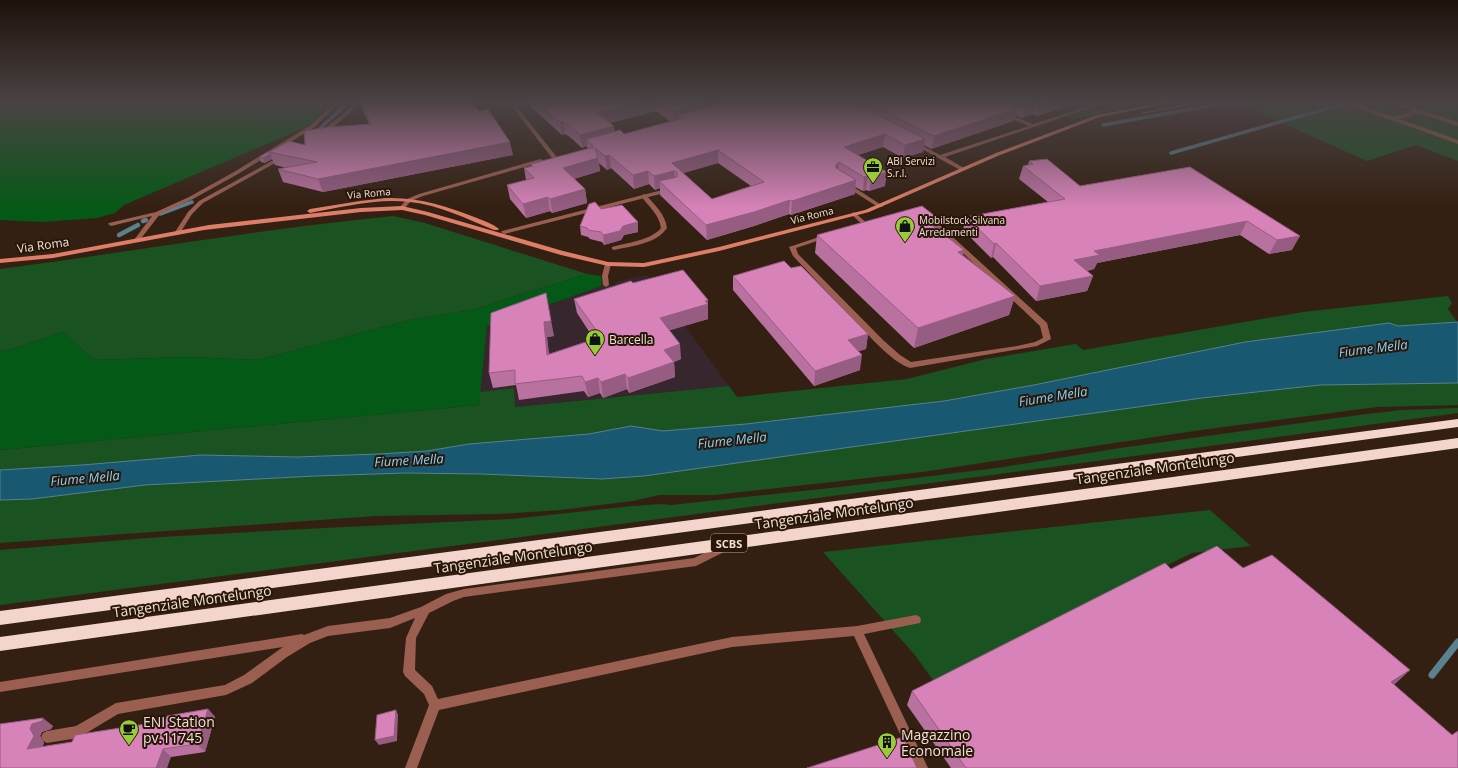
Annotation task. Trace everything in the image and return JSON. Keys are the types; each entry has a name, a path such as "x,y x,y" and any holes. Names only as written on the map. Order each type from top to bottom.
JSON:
{"highway":[{"name":"Tangenziale Montelungo","path":"0,618 1458,423"},
{"name":"Tangenziale Montelungo","path":"0,644 1458,443"}],"street":[{"path":"110,224 158,213 191,198 295,137"},
{"path":"538,137 554,158"},
{"path":"940,157 1000,137"},
{"name":"Via Roma","path":"204,228 361,210 402,208 426,213 561,253 608,264 644,265 720,249 880,206 962,169 1046,137"},
{"path":"1444,137 1458,142"},
{"path":"907,140 962,169"},
{"path":"178,232 190,213 201,202 290,153"},
{"path":"402,208 409,200 435,190 562,156"},
{"path":"844,183 880,206"},
{"path":"504,232 675,188"},
{"path":"614,248 656,236 663,232 665,226 664,219 659,210 644,196"},
{"name":"Via Roma","path":"0,261 53,256 178,232 353,204 409,200 452,211 530,244"},
{"path":"137,240 158,213"},
{"path":"854,214 864,227 880,222"},
{"path":"832,235 792,247 794,255 880,342 897,357 910,365 1016,348 1037,344 1047,339 1044,325 926,216"},
{"path":"606,286 605,276 608,264"},
{"path":"0,687 306,639 328,631 390,623 425,610 450,597 464,593 696,562 732,543"},
{"path":"411,768 435,706 428,690 409,672 411,638 425,610"},
{"path":"435,706 732,642 857,631 916,620"},
{"path":"857,631 922,768"},
{"path":"47,737 78,732 116,709 226,690 248,679 283,653 306,639"}],"shaded area":[{"name":"Barcella","path":"647,275 729,386 514,407 514,388 480,392 487,326 602,286 615,285 616,282"}],"green space":[{"path":"0,137 283,137 124,205 115,213 97,218 42,222 0,220"},
{"path":"1313,137 1458,137 1458,161 1416,145 1367,161"},
{"path":"393,216 425,223 587,274 471,310 410,320 258,360 190,357 94,360 63,332 5,351 0,350 0,269 245,234"},
{"path":"587,274 601,276 602,286 487,326 479,405 0,450 0,350 5,351 63,332 94,360 190,357 258,360 410,320 471,310"},
{"path":"1448,296 1452,303 1448,309 1457,322 1398,326 1389,323 1245,342 1034,385 944,401 746,424 663,431 631,426 589,434 469,444 427,451 297,457 201,455 0,470 0,450 479,405 480,392 514,388 515,407 729,386 737,397 907,379 986,359 1076,344 1083,350 1303,312"},
{"path":"1458,383 1458,405 1377,407 1208,429 922,472 714,495 659,495 633,501 560,510 499,514 375,516 0,543 0,500 32,499 145,485 315,476 406,473 481,474 602,479 644,476 1202,398 1320,385"},
{"path":"1458,408 1458,413 0,605 0,550 161,537 512,519 632,506 661,504 671,505 997,468 1120,448 1366,414 1402,410"},
{"path":"1210,510 1251,546 1192,553 933,680 914,654 823,552"}],"water":[{"name":"Fiume Mella","path":"1458,322 1458,383 1320,385 1202,398 644,476 602,479 481,474 406,473 315,476 145,485 32,499 0,500 0,470 201,455 297,457 379,454 427,451 469,444 589,434 631,426 663,431 746,424 944,401 1034,385 1245,342 1389,323 1398,326"}],"building":[{"path":"304,137 507,137 510,142 318,179 278,169 317,162 269,152 289,141 305,145"},
{"path":"594,137 876,137 844,147 887,172 871,178 868,176 864,177 839,162 836,165 836,168 856,180 792,201 790,200 754,212 706,225 659,181 677,177 677,172 674,171 654,176 648,171 633,175 609,155 605,156 595,148 598,158 563,168 585,189 550,199 548,197 523,204 507,185 534,178 524,168 533,166 531,164 594,147 586,139","holes":["718,150 764,182 712,199 672,163"]},
{"path":"890,137 921,137 925,139 905,145"},
{"path":"277,147 263,158 259,157"},
{"path":"1047,159 1080,186 1190,167 1300,236 1277,240 1247,221 1094,251 1100,255 1074,260 1093,276 1040,286 996,243 994,244 966,217 1065,199 1023,166 1033,164 1029,161"},
{"path":"595,202 601,209 622,205 638,222 623,226 620,231 603,235 601,232 588,230 587,228 580,226 589,204"},
{"path":"922,206 940,220 929,223 964,250 958,252 1015,296 918,328 817,235"},
{"path":"784,261 791,268 801,266 868,334 848,340 862,355 815,371 733,276"},
{"path":"683,270 708,300 705,301 708,304 660,318 680,344 664,350 674,362 628,378 625,374 601,382 598,378 585,382 582,376 515,384 515,370 489,373 491,313 546,293 551,321 544,322 547,355 601,337 574,299 631,281 633,283"},
{"path":"1217,546 1243,568 1272,555 1410,670 1391,682 1452,735 1458,731 1458,768 966,768 912,691 1165,563 1171,569"},
{"path":"208,709 197,744 163,749 156,768 0,768 0,724 43,718 42,721 32,724 30,729 34,736 27,749 72,742 75,735 165,721 167,716"},
{"path":"396,710 394,736 375,740 377,715"},
{"path":"903,737 917,768 807,768"}],"waterway":[{"path":"1171,153 1228,137"},
{"path":"160,214 192,202"},
{"path":"119,235 138,225"},
{"path":"1432,675 1458,642"}],"place":[{"name":"ABI Servizi S.r.l.","path":"873,184"},
{"name":"Mobilstock Silvana Arredamenti","path":"905,243"},
{"name":"Barcella","path":"595,356"},
{"name":"ENI Station pv.11745","path":"129,746"},
{"name":"Magazzino Economale","path":"887,759"}]}
